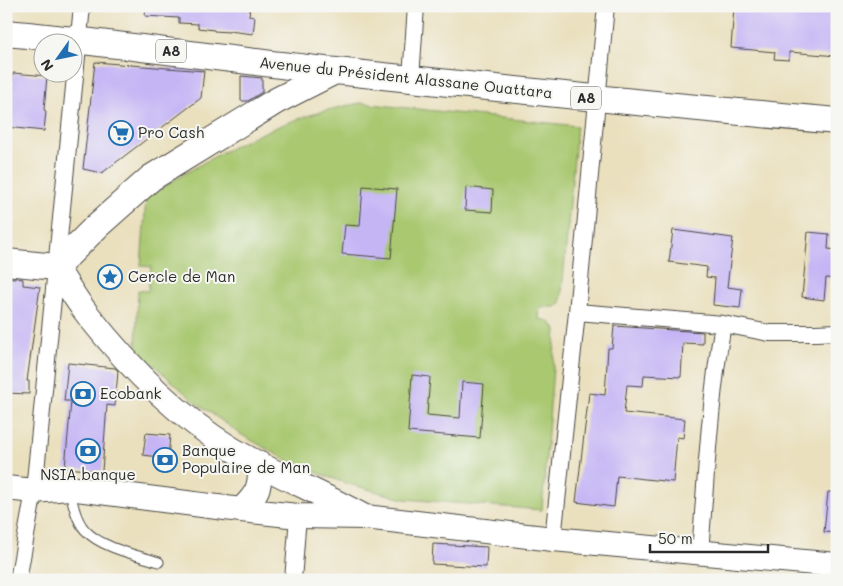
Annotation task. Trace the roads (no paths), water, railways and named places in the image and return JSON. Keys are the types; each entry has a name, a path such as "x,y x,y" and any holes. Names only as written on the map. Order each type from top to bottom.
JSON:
{"main road":[{"name":"Avenue du Président Alassane Ouattara","path":"6,33 32,35"},
{"name":"Avenue du Président Alassane Ouattara","path":"82,40 335,71 597,99 837,121"},
{"path":"6,262 56,267 98,225 151,178 276,101 335,71"}],"street":[{"path":"80,32 82,6"},
{"path":"411,78 416,6"},
{"path":"553,539 606,6"},
{"path":"18,580 34,491 75,82"},
{"path":"56,267 87,313 115,348 147,382 191,421 231,448 365,517"},
{"path":"577,312 724,324 769,333 816,334 837,332"},
{"path":"700,553 710,425 718,356 724,324"},
{"path":"241,510 254,498 259,489 260,464"},
{"path":"6,488 34,491 69,488 298,516 365,517 553,539 837,565"},
{"path":"293,580 298,516"}],"lane":[{"path":"69,488 84,530 98,542 159,562"}],"place":[{"name":"Pro Cash","path":"121,133"},
{"name":"Cercle de Man","path":"110,277"},
{"name":"Ecobank","path":"83,394"},
{"name":"NSIA banque","path":"88,451"},
{"name":"Banque Populaire de Man","path":"165,460"}]}
